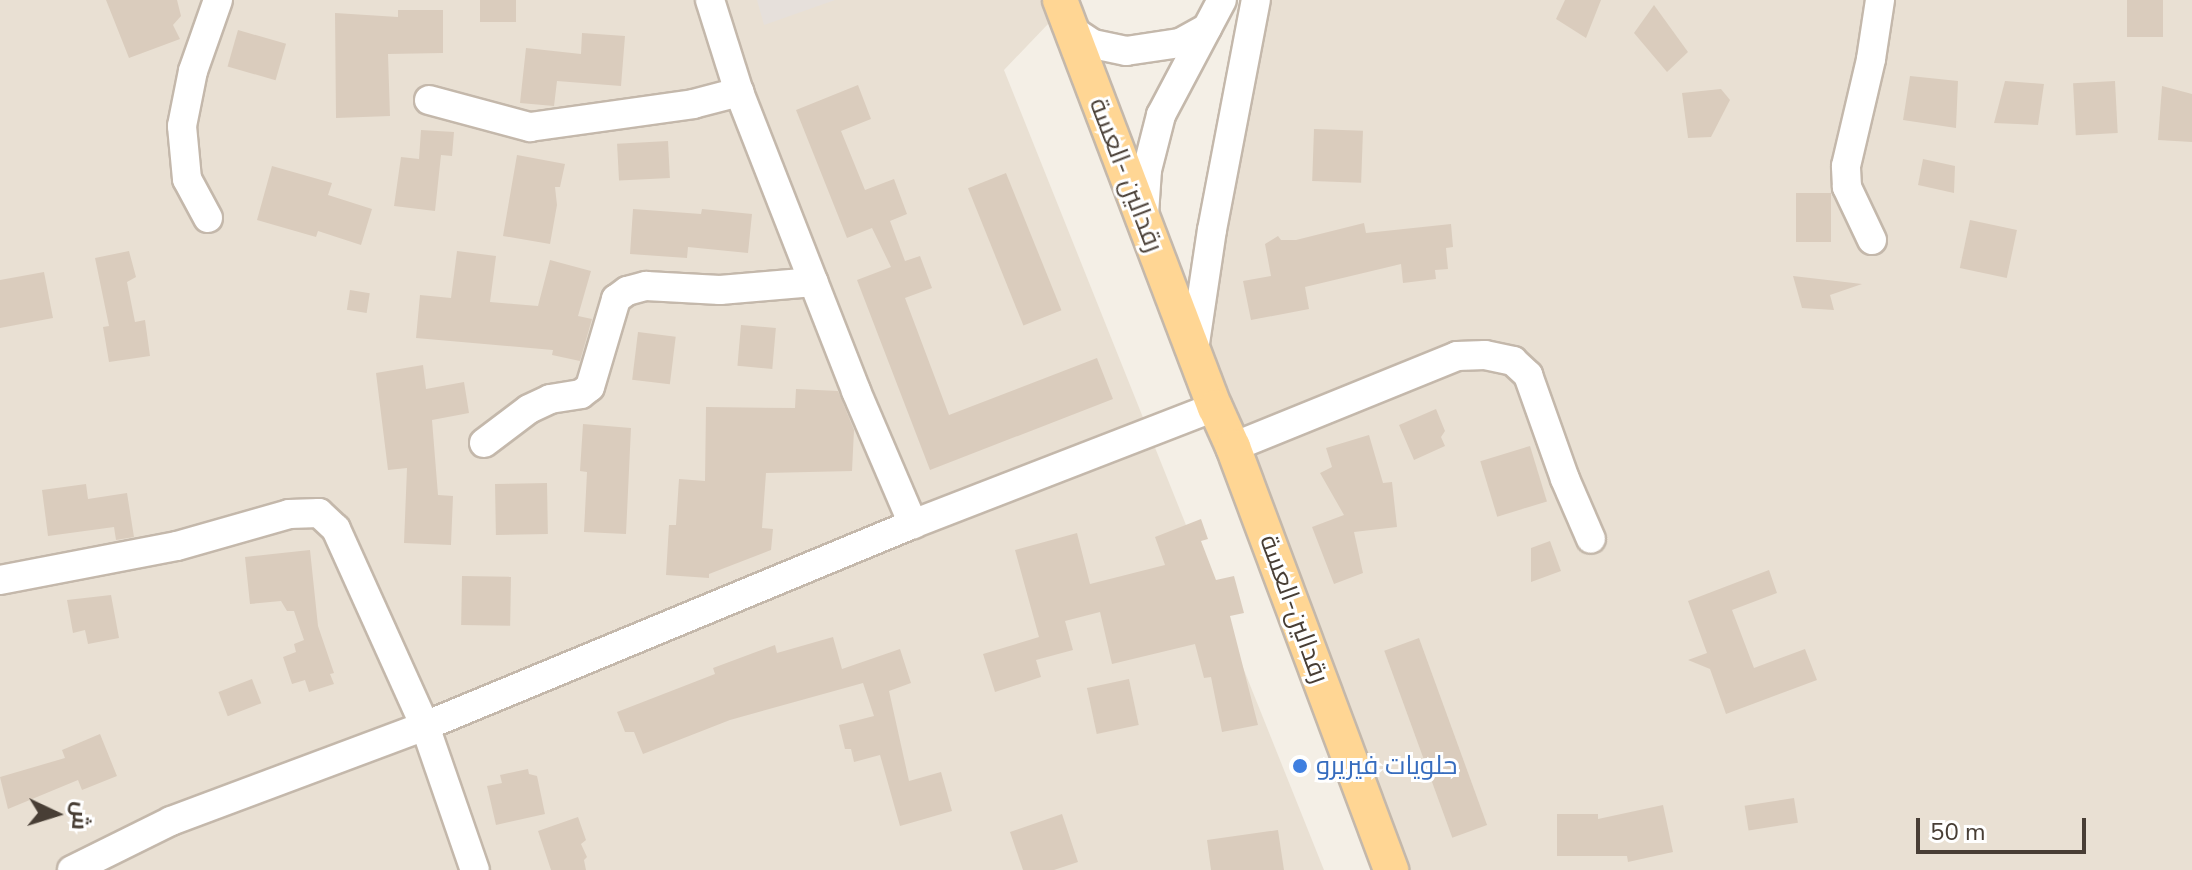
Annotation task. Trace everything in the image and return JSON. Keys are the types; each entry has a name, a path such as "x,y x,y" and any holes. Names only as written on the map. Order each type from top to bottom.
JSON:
{"main road":[{"name":"رقدالين -العسة","path":"1066,15 1194,350"},
{"name":"رقدالين-العسة","path":"1194,350 1391,870"}],"street":[{"path":"208,218 187,179 182,126 193,71 218,0"},
{"path":"710,0 739,92 856,391 913,524"},
{"path":"1143,220 1153,139 1161,115 1222,0"},
{"path":"1194,350 1212,230 1256,0"},
{"path":"1872,240 1847,187 1846,166 1871,59 1880,0"},
{"path":"1066,15 1093,44 1143,50 1180,43 1208,27"},
{"path":"429,100 530,127 693,104 739,92"},
{"path":"484,443 529,409 550,399 581,394 590,387 616,299 627,291 646,286 720,290 814,282"},
{"path":"1233,447 1457,356 1485,355 1513,361 1528,375 1554,452 1591,539"},
{"path":"72,870 171,821 425,726 913,524 1215,407"},
{"path":"0,580 177,546 289,514 319,513 336,529 425,726 475,870"}],"shaded area":[{"path":"0,0 1071,0 1004,70 1324,870 0,870"},
{"path":"757,0 835,0 764,25"},
{"path":"1256,0 2192,0 2192,870 1391,870 1194,350"}],"building":[{"path":"106,0 177,0 181,16 173,25 180,39 129,58"},
{"path":"480,0 516,0 516,22 480,22"},
{"path":"1565,0 1601,0 1586,38 1556,19"},
{"path":"2127,0 2163,0 2163,37 2127,37"},
{"path":"1654,5 1688,52 1667,72 1634,33"},
{"path":"398,10 443,10 443,53 388,54 390,116 336,118 335,13 398,17"},
{"path":"238,30 286,44 276,80 228,67"},
{"path":"582,33 625,36 621,86 557,81 554,106 520,103 526,48 581,54"},
{"path":"1910,76 1958,81 1956,128 1903,120"},
{"path":"2005,81 2044,84 2038,125 1994,123"},
{"path":"2115,81 2118,133 2076,135 2073,83"},
{"path":"858,85 871,119 841,131 865,190 894,179 907,214 890,221 905,261 920,256 932,288 905,298 949,415 1097,358 1113,399 930,470 857,280 891,267 872,228 847,238 796,110"},
{"path":"2162,86 2192,94 2192,142 2158,140"},
{"path":"1721,89 1730,100 1711,137 1688,138 1682,93"},
{"path":"1314,129 1363,131 1361,183 1312,181"},
{"path":"421,130 454,132 452,156 441,155 435,211 394,206 401,157 419,159"},
{"path":"668,141 670,178 619,181 617,144"},
{"path":"517,155 565,164 560,187 555,187 557,205 550,244 503,236"},
{"path":"1923,159 1955,166 1954,193 1918,185"},
{"path":"272,166 332,183 328,195 372,209 361,245 318,231 316,237 257,220"},
{"path":"1006,173 1061,310 1023,326 968,188"},
{"path":"1796,193 1831,193 1831,242 1796,242"},
{"path":"633,209 701,214 702,209 752,214 748,253 688,247 687,258 630,254"},
{"path":"1970,220 2017,230 2007,278 1960,268"},
{"path":"1364,223 1366,233 1451,224 1453,247 1446,248 1448,269 1435,270 1436,279 1403,283 1401,264 1305,287 1309,309 1251,320 1243,281 1271,276 1265,244 1278,236 1281,240 1296,240"},
{"path":"129,251 136,277 127,282 135,322 145,320 150,356 109,362 103,327 109,326 95,258"},
{"path":"457,251 496,256 490,302 538,306 550,260 591,271 578,316 592,319 580,361 552,355 553,350 416,338 420,295 451,298"},
{"path":"44,272 53,318 0,328 0,280"},
{"path":"1793,276 1862,284 1830,295 1834,310 1802,308"},
{"path":"350,290 370,293 367,313 347,310"},
{"path":"741,325 776,328 772,369 737,366"},
{"path":"638,332 676,337 670,384 632,380"},
{"path":"423,365 426,389 464,382 469,413 432,420 438,495 453,496 451,545 404,543 407,468 388,470 376,373"},
{"path":"796,389 838,391 854,430 852,471 766,473 762,528 773,529 771,550 709,574 709,578 666,575 669,525 676,525 679,479 705,481 706,407 795,408"},
{"path":"1436,409 1445,431 1441,437 1445,446 1414,460 1399,425"},
{"path":"583,424 631,428 626,534 584,532 587,472 580,471"},
{"path":"1369,435 1383,483 1392,482 1397,527 1354,532 1363,573 1334,584 1312,527 1344,515 1320,473 1332,467 1326,448"},
{"path":"1530,446 1547,501 1497,517 1480,461"},
{"path":"547,483 548,534 496,535 495,484"},
{"path":"86,484 88,499 127,493 134,537 116,540 114,527 48,536 42,490"},
{"path":"1201,519 1208,539 1201,541 1216,580 1234,576 1244,613 1230,616 1258,725 1222,732 1211,677 1204,678 1195,644 1112,664 1100,612 1065,621 1073,650 1036,660 1041,677 995,692 983,654 1039,637 1015,550 1077,533 1090,584 1165,565 1155,537"},
{"path":"1550,541 1561,571 1531,582 1531,548"},
{"path":"310,550 318,626 334,673 330,674 334,684 309,692 305,680 292,684 283,657 296,652 294,644 304,640 294,611 287,611 281,601 250,604 245,557"},
{"path":"1769,570 1777,593 1732,610 1754,668 1805,649 1817,680 1726,714 1710,669 1688,660 1707,653 1688,601"},
{"path":"462,576 511,577 510,626 461,625"},
{"path":"111,595 119,638 88,644 85,630 73,633 67,600"},
{"path":"833,637 842,669 900,649 911,683 889,691 909,781 941,772 952,811 900,826 880,755 854,762 851,749 845,749 839,725 874,716 863,683 730,720 643,754 634,732 625,732 617,712 715,674 713,668 775,645 777,653"},
{"path":"1419,638 1487,825 1452,838 1384,651"},
{"path":"252,679 261,703 228,716 218,692"},
{"path":"1129,679 1139,725 1097,734 1087,688"},
{"path":"100,734 117,776 82,790 78,780 8,809 0,777 65,758 62,750"},
{"path":"528,769 529,774 537,776 545,814 496,825 487,786 502,783 500,775"},
{"path":"1794,798 1798,823 1749,831 1745,806"},
{"path":"1663,805 1673,852 1628,862 1627,856 1557,856 1557,814 1598,814 1598,819"},
{"path":"1062,814 1078,862 1054,870 1023,870 1010,832"},
{"path":"578,817 586,840 581,844 587,857 584,860 586,870 551,870 538,831"},
{"path":"1278,830 1284,870 1211,870 1207,840"}],"place":[{"name":"حلويات فيريرو","path":"1300,766"}]}
